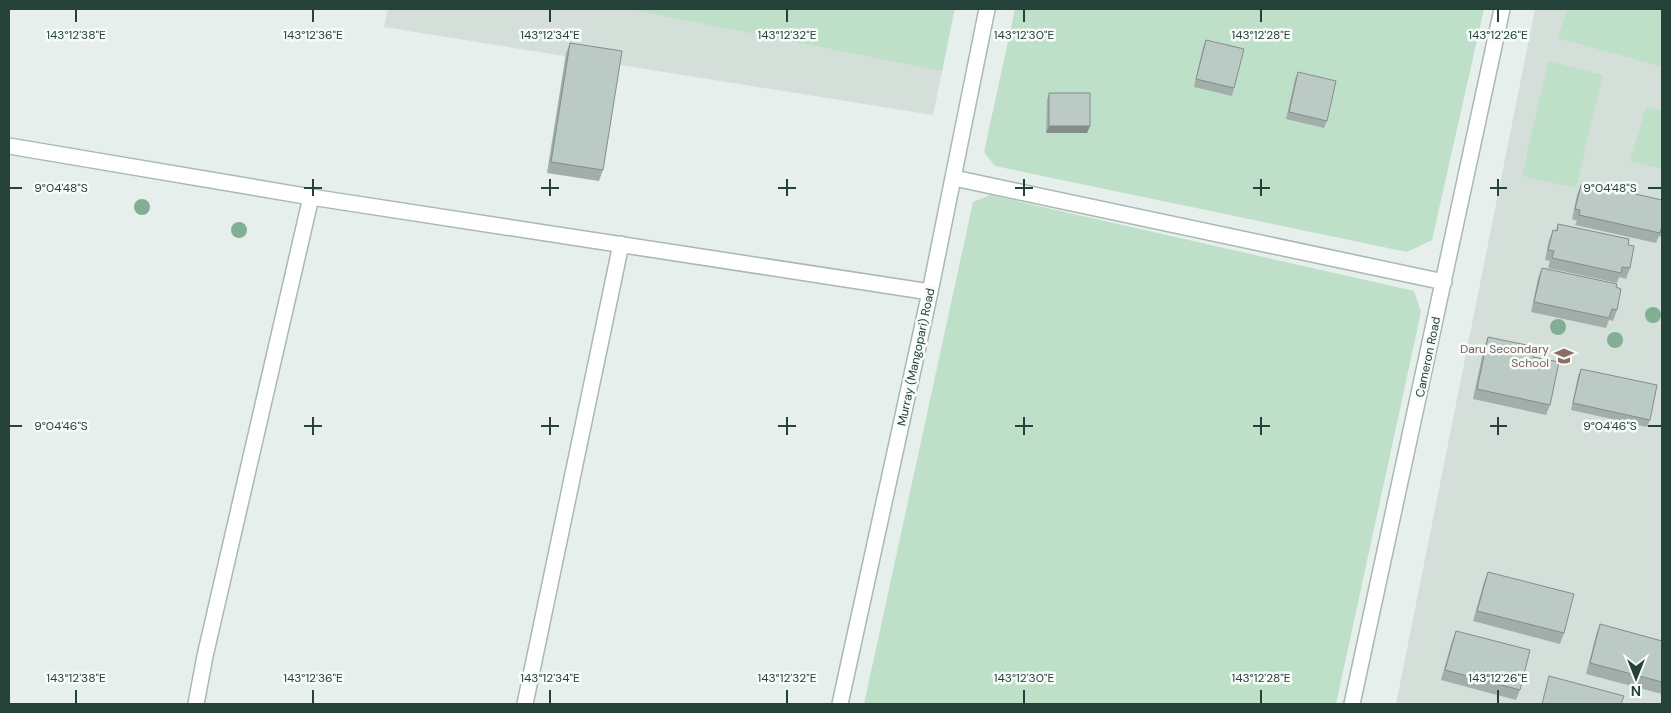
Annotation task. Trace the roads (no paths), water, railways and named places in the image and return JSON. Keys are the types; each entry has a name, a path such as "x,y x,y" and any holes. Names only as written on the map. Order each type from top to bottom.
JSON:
{"street":[{"name":"Murray (Mangopari) Road","path":"840,704 930,292 987,9"},
{"name":"Cameron Road","path":"1352,704 1502,9"},
{"path":"9,146 311,196 930,292"},
{"path":"954,178 1444,282"},
{"path":"196,704 311,196"},
{"path":"526,704 621,244"}],"place":[{"name":"Daru Secondary School","path":"1564,356"}]}
